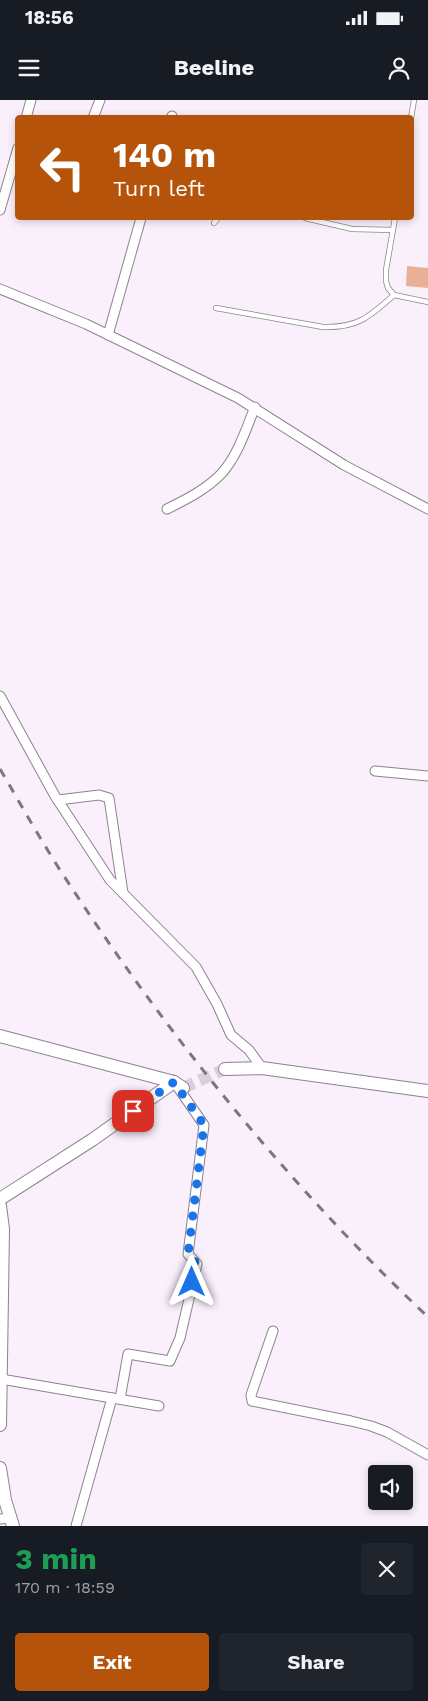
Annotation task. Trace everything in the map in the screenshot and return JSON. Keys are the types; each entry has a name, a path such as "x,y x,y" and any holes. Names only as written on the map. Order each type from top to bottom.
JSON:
{"main road":[{"path":"0,1036 179,1085"},
{"path":"226,1069 262,1068 428,1091"},
{"path":"0,1199 179,1085"},
{"path":"0,1206 3,1229 0,1425"},
{"path":"0,1468 8,1521"}],"street":[{"path":"27,115 31,100"},
{"path":"94,115 100,100"},
{"path":"0,210 15,162"},
{"path":"108,335 140,220"},
{"path":"0,289 108,335 255,407 344,465 428,509"},
{"path":"167,509 194,495 223,472 232,459 255,407"},
{"path":"0,696 58,800 107,876 196,968 217,1004 231,1034 249,1050 262,1068"},
{"path":"375,771 428,776"},
{"path":"58,800 99,795 109,798 123,894"},
{"path":"76,1526 116,1399 128,1354 170,1361 180,1338 197,1264 188,1254 204,1125 179,1085"},
{"path":"274,1331 251,1395 252,1401 371,1426 387,1432 428,1455"},
{"path":"1,1380 159,1406"}],"lane":[{"path":"412,115 414,100"},
{"path":"314,220 352,229 393,230"},
{"path":"395,220 386,281 388,288 394,295 428,302"},
{"path":"216,308 323,327 340,327 356,324 394,295"}],"building":[{"path":"407,266 428,268 428,288 406,286"}],"tunnel":[{"path":"183,1088 225,1069"}],"railway":[{"path":"0,769 60,870 100,930 185,1048 277,1160 376,1266 428,1317"}],"route":[{"path":"133,1111 174,1082 204,1125 188,1254 197,1264 192,1282"}]}
